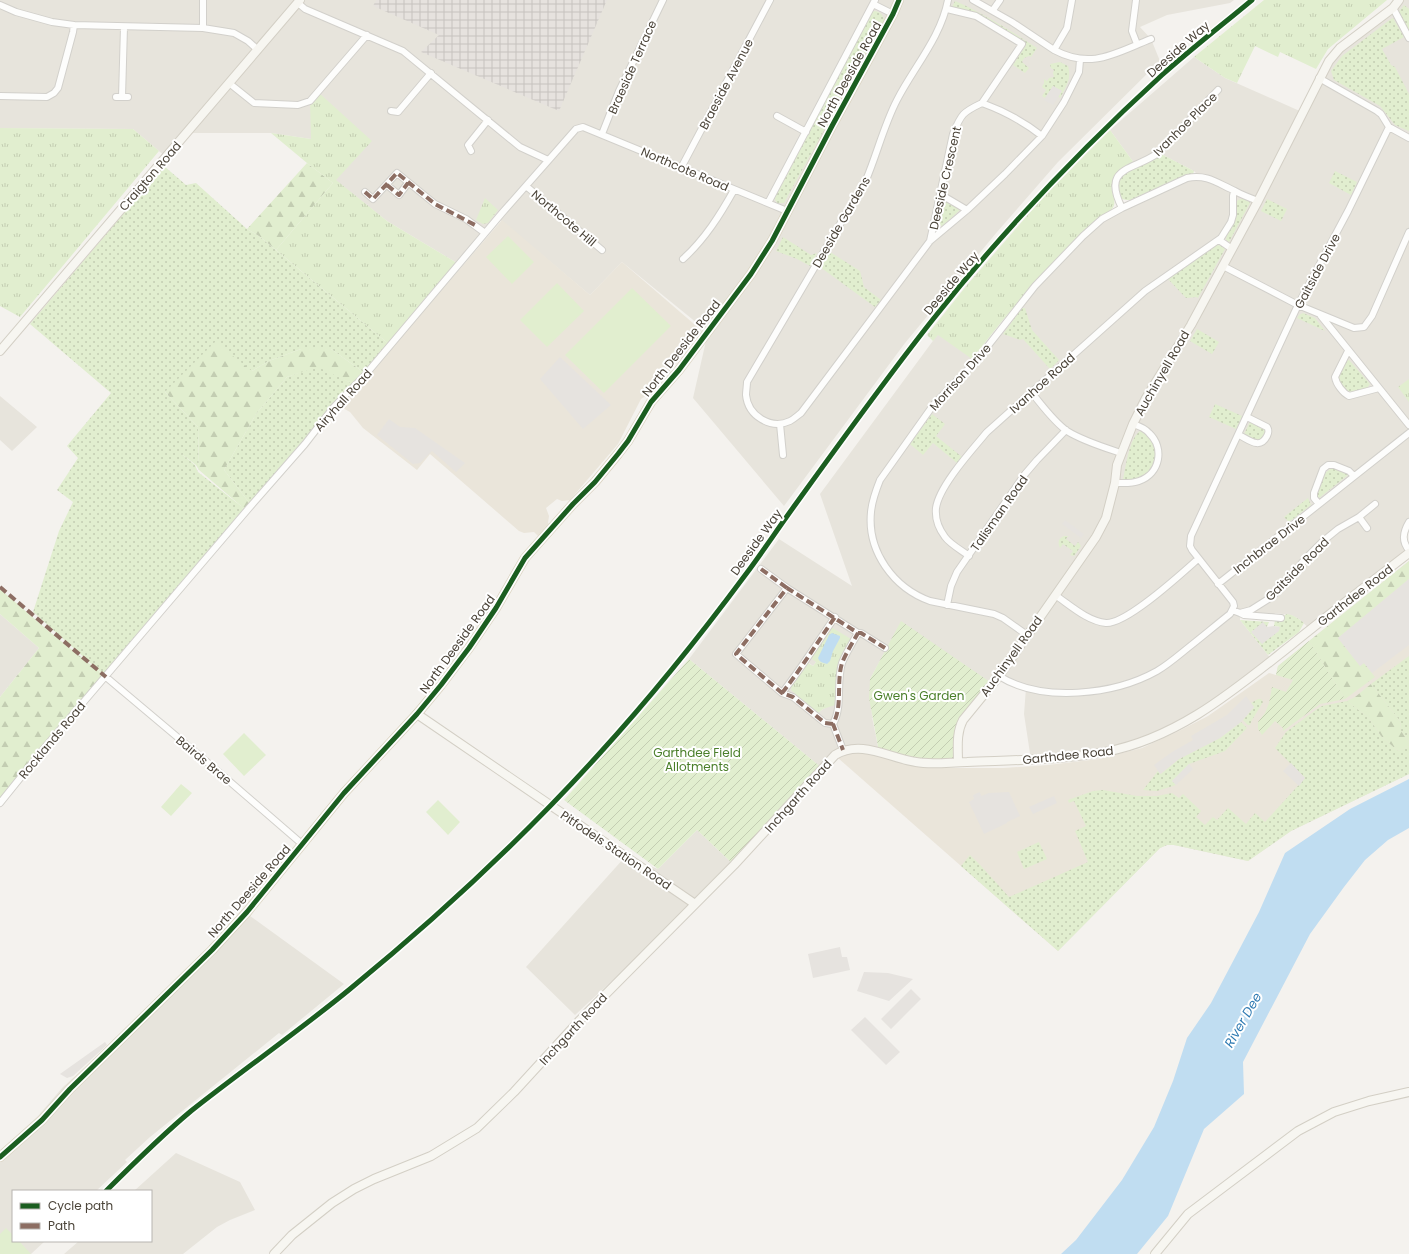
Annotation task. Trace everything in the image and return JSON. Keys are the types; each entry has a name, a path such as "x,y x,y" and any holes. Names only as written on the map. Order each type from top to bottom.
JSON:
{"main road":[{"name":"North Deeside Road","path":"0,1157 42,1120 70,1089 212,950 247,912 344,793 417,714 469,648 496,608 525,558 573,504 595,482 618,454 628,441 652,402 679,370 751,274 772,241 893,14 899,0"}],"street":[{"path":"203,0 203,28"},
{"name":"Braeside Terrace","path":"602,134 619,91 663,0"},
{"name":"Braeside Avenue","path":"681,168 770,0"},
{"name":"Deeside Gardens","path":"780,424 767,423 756,416 750,407 746,395 747,382 866,180 897,100 937,31 947,8 948,0"},
{"path":"972,0 992,10 1061,54 1080,60 1105,58 1151,39"},
{"path":"992,10 1000,0"},
{"path":"1054,50 1067,28 1072,0"},
{"path":"1136,0 1132,32 1137,44"},
{"name":"Auchinyell Road","path":"958,762 958,734 959,727 963,720 999,676 1096,537 1106,518 1115,483 1117,465 1133,424 1146,398 1190,325 1223,266 1258,201 1320,78 1334,54 1393,8 1399,0"},
{"path":"299,1 305,9 403,51 520,147 548,160"},
{"name":"Craigton Road","path":"0,351 299,1"},
{"path":"874,2 893,14"},
{"name":"North Deeside Road","path":"768,203 874,2"},
{"path":"0,5 32,18 74,25 203,28 234,33 248,41 258,50"},
{"name":"Deeside Crescent","path":"930,242 953,134 960,118 968,110 982,103 1022,44 976,16 947,8"},
{"path":"1393,8 1409,38"},
{"path":"0,96 47,96 54,93 58,88 74,25"},
{"path":"122,97 124,26"},
{"path":"229,83 254,103 298,105 310,100 367,35"},
{"path":"783,455 780,424 791,421 801,413 930,242 967,210 1042,136 1064,102 1080,72 1080,60"},
{"path":"397,113 431,74"},
{"path":"1320,78 1377,111 1381,114 1389,127 1409,138"},
{"name":"Ivanhoe Place","path":"1122,208 1116,196 1114,188 1115,180 1125,169 1152,158 1158,153 1218,90"},
{"path":"982,103 1013,116 1027,124 1042,136"},
{"name":"North Deeside Road","path":"777,116 806,132"},
{"path":"468,145 488,120"},
{"name":"Northcote Road","path":"583,126 787,211"},
{"name":"Airyhall Road","path":"106,677 305,444 333,408 366,374 548,160 574,131 583,126"},
{"name":"Gaitside Drive","path":"1232,610 1233,602 1198,559 1190,546 1191,536 1298,306 1348,211 1389,127"},
{"path":"461,143 468,145 471,151"},
{"path":"365,192 373,199 397,173 435,204 466,219 486,233"},
{"name":"Morrison Drive","path":"1027,635 1004,618 994,614 930,601 910,591 890,573 882,562 876,548 871,526 871,512 875,493 880,480 934,404 976,361 1035,286 1094,226 1122,208 1187,178 1194,177 1212,179 1234,191 1258,201"},
{"path":"387,185 399,195 408,183"},
{"name":"Northcote Hill","path":"526,186 602,250"},
{"path":"683,259 693,250 708,232 734,190"},
{"name":"Ivanhoe Road","path":"969,556 946,539 941,531 936,515 938,500 951,478 987,432 1031,392 1145,291 1219,240 1231,222 1233,216 1234,191"},
{"path":"940,194 967,210"},
{"path":"1223,266 1298,306 1354,328 1364,327 1372,316 1409,232"},
{"path":"1219,240 1232,249"},
{"path":"1320,315 1409,425"},
{"path":"1348,351 1335,377 1336,382 1349,396 1378,388"},
{"path":"1031,392 1047,412 1066,430 1079,438 1121,453"},
{"path":"1239,435 1261,444 1264,442 1269,433 1266,426 1247,417"},
{"path":"1115,483 1130,484 1140,481 1150,475 1156,467 1158,461 1159,454 1157,446 1151,435 1142,428 1133,424"},
{"name":"Talisman Road","path":"948,604 951,586 957,572 1026,474 1037,460 1066,430"},
{"name":"Inchbrae Drive","path":"1218,584 1409,433"},
{"path":"1319,504 1314,498 1314,493 1323,469 1328,465 1334,465 1349,471 1354,476"},
{"name":"Gaitside Road","path":"1240,613 1251,610 1270,598 1278,591 1305,558 1322,542 1338,529 1359,517 1375,504"},
{"path":"1359,517 1367,528"},
{"name":"Garthdee Road","path":"843,750 860,749 880,752 917,763 1031,760 1089,754 1123,748 1146,740 1190,719 1222,699 1409,551 1404,544 1403,539 1409,522"},
{"path":"1055,595 1090,619 1106,623 1114,622 1146,602 1198,559"},
{"path":"761,569 787,588 835,617 858,633 861,633 885,648"},
{"path":"787,588 736,654 782,693 793,696 825,723 833,724"},
{"path":"999,676 1007,681 1026,688 1043,691 1092,691 1122,685 1140,679 1163,667 1222,621 1230,614 1232,610 1244,615 1281,618"},
{"path":"782,693 802,667 835,617"},
{"path":"833,724 837,717 840,690 839,682 842,663 858,633"},
{"name":"Rocklands Road","path":"0,803 46,746 106,677"},
{"name":"Bairds Brae","path":"106,677 302,844"},
{"name":"Pitfodels Station Road","path":"417,714 695,904"},
{"path":"833,724 843,750"},
{"name":"Inchgarth Road","path":"274,1254 292,1235 332,1203 354,1189 374,1179 430,1156 477,1128 514,1092 580,1020 776,821 835,755 843,750"},
{"path":"1155,1254 1188,1214 1298,1131 1334,1112 1369,1101 1409,1092"}],"shaded area":[{"path":"0,0 1234,0 1230,3 1167,15 1140,27 1151,39 1160,61 1058,162 997,232 905,343 784,506 693,398 708,332 622,262 590,295 498,218 457,263 387,221 335,180 311,139 271,133 194,133 186,134 166,157 133,129 0,128"},
{"path":"376,0 607,0 559,111 421,52 439,35 373,6"},
{"path":"1399,0 1409,0 1409,522 1403,539 1409,550 1311,630 1299,619 1291,615 1275,613 1271,618 1240,614 1240,620 1272,660 1222,699 1131,745 1031,760 1024,714 1026,688 999,676 993,684 888,646 870,679 872,717 879,752 851,749 822,768 689,659 779,539 852,586 820,494 938,334 977,361 1015,310 1094,225 1187,178 1200,177 1194,171 1159,153 1134,163 1110,130 1194,57 1225,78 1302,112 1329,61","holes":["851,639 842,654 835,690 829,706 818,713 809,663 813,666 816,662"]},
{"path":"1053,86 1062,91 1053,105 1044,100"},
{"path":"502,220 590,295 622,262 701,330 671,370 647,395 641,399 618,444 570,500 562,501 557,499 546,508 549,516 549,524 538,536 534,532 524,533 519,531 430,454 417,470 363,428 350,412 341,407"},
{"path":"560,357 611,405 583,429 540,379"},
{"path":"0,396 37,427 12,451 0,440"},
{"path":"389,419 400,427 415,428 465,463 456,472 432,451 420,463 413,464 377,435"},
{"path":"1065,520 1084,534 1081,538 1062,524"},
{"path":"1409,561 1409,774 1291,831 1248,861 1174,845 1167,845 1160,848 1058,951 838,758 840,755 862,751 915,766 944,768 1003,768 1048,765 1099,759 1142,748 1208,716 1269,673 1276,675 1278,666"},
{"path":"1409,579 1409,645 1372,673 1364,663 1360,666 1338,638"},
{"path":"0,614 39,648 0,697"},
{"path":"1263,622 1267,627 1280,627 1279,631 1262,644 1251,632"},
{"path":"1246,696 1254,707 1241,722 1220,738 1179,759 1160,774 1154,765 1172,752 1193,740 1191,736 1227,715"},
{"path":"1291,763 1305,778 1299,786 1283,771"},
{"path":"1189,764 1193,769 1176,785 1172,781"},
{"path":"980,792 981,796 989,793 1009,792 1020,816 984,834 969,802 974,799 973,795"},
{"path":"1054,796 1057,803 1033,814 1029,807"},
{"path":"697,830 734,865 695,904 575,1015 526,967 625,857 658,869"},
{"path":"242,910 344,984 282,1035 279,1033 150,1137 125,1160 127,1162 97,1190 12,1190 12,1242 44,1242 31,1254 0,1254 0,1151 38,1116 63,1087 119,1037 209,948"},
{"path":"840,947 842,957 847,957 850,970 813,978 808,954"},
{"path":"864,972 888,973 913,979 889,1001 857,991"},
{"path":"911,989 921,999 891,1029 881,1019"},
{"path":"865,1017 900,1052 886,1065 851,1030"},
{"path":"105,1042 107,1045 73,1076 67,1078 60,1074"},
{"path":"176,1153 240,1182 255,1210 217,1227 183,1254 64,1254 78,1242 152,1242 152,1190 135,1190"}],"green space":[{"path":"1264,0 1387,0 1328,49 1316,69 1280,52 1278,57 1255,46 1237,83 1225,78 1194,57"},
{"path":"955,1 987,17 1037,48 1031,57 1029,56 1024,58 1022,62 1029,68 1025,73 1013,65 1026,45 977,14 952,7"},
{"path":"1404,5 1409,9 1409,32 1398,13"},
{"path":"875,11 881,14 884,20 784,203 777,203 774,198 871,12"},
{"path":"1393,18 1404,37 1382,49 1391,65 1395,67 1409,94 1409,131 1395,125 1380,106 1334,80 1331,71 1342,56"},
{"path":"1060,62 1068,66 1069,70 1069,78 1066,86 1060,98 1058,96 1062,91 1053,86 1045,98 1042,96 1046,90 1042,87 1044,79 1047,81 1049,78 1054,77 1054,70 1051,68 1050,64"},
{"path":"318,92 372,141 336,180 387,221 457,263 390,345 276,250 333,183 271,133 311,139 310,101"},
{"path":"0,128 133,129 159,151 20,317 0,306"},
{"path":"1110,130 1134,163 1117,173 1113,181 1112,191 1114,202 1112,209 1090,225 1058,258 1007,315 972,359 938,335 933,341 927,335 967,285 1046,194"},
{"path":"1161,154 1194,171 1193,174 1185,175 1130,200 1124,200 1120,197 1116,189 1118,182 1123,176 1130,170"},
{"path":"307,163 333,183 276,250 259,236 247,229"},
{"path":"164,166 186,185 196,183 247,229 259,236 390,345 366,374 331,349 301,349 269,361 252,371 165,392 198,427 199,470 196,465 179,452 195,465 198,472 241,506 245,512 106,677 33,612 59,531 73,502 57,490 78,458 67,446 111,393 30,324"},
{"path":"1335,171 1357,182 1351,195 1329,183"},
{"path":"485,198 498,210 488,223 483,224 476,220"},
{"path":"1244,198 1250,203 1229,242 1226,238 1234,222 1235,204 1238,200"},
{"path":"1267,199 1287,209 1281,221 1261,211"},
{"path":"945,201 959,208 960,210 942,226 939,225"},
{"path":"508,236 534,262 512,284 486,257"},
{"path":"783,237 811,255 817,253 810,266 776,251"},
{"path":"1217,245 1223,246 1225,249 1198,298 1186,298 1168,279"},
{"path":"830,252 860,271 864,287 881,300 875,307 820,267"},
{"path":"557,283 584,311 547,347 520,320"},
{"path":"632,288 671,326 604,393 565,355"},
{"path":"1022,308 1025,308 1032,330 1059,360 1050,369 1023,339 1020,340 1003,334"},
{"path":"1303,313 1315,318 1325,331 1297,318"},
{"path":"1197,329 1219,342 1212,354 1190,341"},
{"path":"215,342 252,371 269,361 301,349 331,349 366,374 355,385 318,367 287,377 256,414 224,470 251,505 245,512 241,506 199,470 198,427 165,392"},
{"path":"1349,360 1370,384 1367,388 1350,392 1347,391 1338,380 1338,376 1345,361"},
{"path":"318,366 355,385 251,505 224,470 256,414 287,377"},
{"path":"1409,379 1409,402 1398,387"},
{"path":"1215,404 1242,416 1236,429 1209,417"},
{"path":"932,414 945,424 936,436 962,457 957,463 933,443 923,455 910,444"},
{"path":"1250,422 1264,429 1266,433 1261,440 1258,441 1244,434"},
{"path":"1140,431 1149,438 1155,446 1156,454 1154,463 1150,471 1143,477 1134,480 1123,480 1133,440"},
{"path":"1333,467 1345,471 1348,475 1319,498 1316,493 1325,473"},
{"path":"1308,498 1311,505 1289,522 1284,517"},
{"path":"1064,536 1068,536 1066,539 1075,546 1078,542 1081,546 1074,556 1070,555 1073,551 1063,544 1060,548 1059,540"},
{"path":"1409,561 1409,579 1338,638 1360,666 1364,663 1375,677 1345,699 1309,641"},
{"path":"0,589 51,633 106,677 0,803 0,697 39,648 0,614"},
{"path":"1287,614 1294,616 1304,623 1299,632 1268,655 1240,620 1269,622 1267,627 1251,631 1280,627 1274,626 1275,620"},
{"name":"Gwen's Garden","path":"901,621 993,684 963,720 958,762 929,763 879,752 869,698 870,679"},
{"path":"831,627 851,639 844,655 842,655 838,670 835,689 837,690 835,705 823,709 818,713 791,690 791,686 808,663 813,666 816,662 812,659 812,654"},
{"path":"1309,641 1345,699 1320,704 1283,731 1283,728 1275,721 1262,735 1258,729 1258,722 1265,713 1269,703 1272,687 1286,692 1293,680 1276,675 1278,666"},
{"path":"1409,656 1409,743 1401,731 1400,721 1371,684"},
{"name":"Garthdee Field Allotments","path":"689,659 822,768 734,865 697,830 658,869 564,800"},
{"path":"1371,684 1400,721 1401,731 1409,743 1409,746 1398,751 1381,736 1369,718 1347,701 1355,697"},
{"path":"1261,699 1263,702 1250,725 1248,725 1243,720 1254,707 1251,703"},
{"path":"1347,701 1369,718 1381,736 1398,751 1409,746 1409,774 1291,831 1248,861 1174,845 1167,845 1160,848 1058,951 961,866 970,855 1009,897 1088,862 1075,831 1086,826 1074,801 1069,803 1068,800 1093,791 1103,790 1137,796 1157,796 1172,793 1179,798 1183,794 1201,811 1196,817 1205,825 1213,817 1217,820 1228,808 1246,824 1255,813 1265,822 1305,778 1275,748 1286,732 1317,709 1322,706"},
{"path":"1241,722 1247,728 1225,751 1189,764 1172,781 1176,785 1157,791 1143,790 1158,771 1161,774 1179,759 1220,738"},
{"path":"244,733 266,755 244,776 223,754"},
{"path":"181,784 192,793 171,816 161,807"},
{"path":"438,800 460,822 448,835 426,812"},
{"path":"1039,842 1047,859 1024,869 1017,852"},
{"path":"6,1228 12,1234 12,1242 20,1242 31,1254 0,1254 0,1234"}],"water":[{"path":"832,633 840,636 840,638 833,651 830,661 827,664 820,661 818,658 829,635"},
{"name":"River Dee","path":"1409,779 1409,828 1388,840 1365,860 1310,934 1243,1062 1244,1094 1204,1129 1168,1216 1137,1254 1061,1254 1076,1240 1122,1180 1154,1127 1173,1081 1187,1038 1211,1003 1259,912 1285,853 1350,809"}],"marked path":[{"path":"365,192 373,199 397,173 435,204 475,225"},
{"path":"387,185 399,195 408,183"},
{"path":"761,569 787,588"},
{"path":"0,587 106,677"},
{"path":"833,724 825,723 793,697 782,693 736,654 787,588 858,633 842,663 839,678 838,710 833,724 843,750"},
{"path":"782,693 835,617"},
{"path":"858,633 861,633 885,648"}],"cycle path":[{"path":"0,1157 42,1120 70,1089 212,950 247,912 344,793 417,714 441,685 469,648 496,608 525,558 573,504 595,482 618,454 628,441 651,402 679,370 751,274 772,241 893,14 899,0"},
{"name":"Deeside Way","path":"107,1190 158,1140 191,1111 331,1005 383,962 510,847 570,786 637,711 693,643 752,566 825,463 897,366 934,318 987,254 1043,192 1131,103 1195,46 1252,0"}]}
